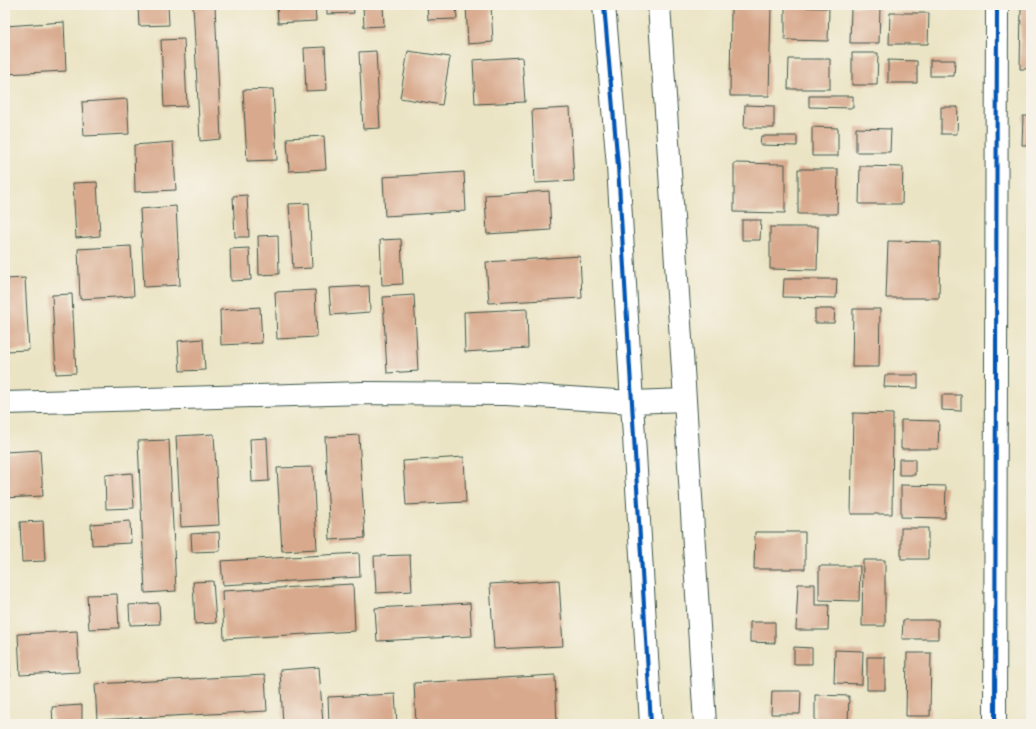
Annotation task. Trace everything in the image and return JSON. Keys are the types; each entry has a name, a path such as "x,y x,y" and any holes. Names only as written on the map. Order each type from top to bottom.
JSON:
{"street":[{"path":"995,724 997,5"},
{"path":"603,9 618,166 651,724"},
{"path":"663,9 705,724"},
{"path":"5,403 364,393 506,394 632,402 685,400"}],"building":[{"path":"138,5 168,5 169,25 139,26"},
{"path":"193,5 215,5 221,139 200,141"},
{"path":"277,5 315,5 316,21 278,23"},
{"path":"327,5 353,5 354,13 327,14"},
{"path":"363,5 383,5 384,26 364,27"},
{"path":"427,5 456,5 457,19 428,20"},
{"path":"466,5 491,5 493,42 468,44"},
{"path":"1021,5 1031,5 1031,69 1020,69"},
{"path":"731,6 771,7 769,96 730,96"},
{"path":"785,7 829,8 828,41 785,40"},
{"path":"851,7 880,7 879,43 850,43"},
{"path":"890,13 929,13 928,44 889,44"},
{"path":"64,22 66,71 5,74 5,26"},
{"path":"184,39 187,106 164,107 161,40"},
{"path":"325,47 327,90 306,91 304,48"},
{"path":"376,51 380,128 363,129 359,52"},
{"path":"408,51 450,57 442,105 400,98"},
{"path":"852,53 878,53 877,85 852,85"},
{"path":"522,57 525,102 475,104 473,60"},
{"path":"789,59 830,59 830,89 788,89"},
{"path":"888,60 917,61 917,83 888,83"},
{"path":"930,60 955,60 954,76 930,76"},
{"path":"273,89 277,160 247,161 243,90"},
{"path":"809,96 853,96 853,108 809,107"},
{"path":"127,99 129,134 84,136 82,102"},
{"path":"745,105 774,106 774,128 744,128"},
{"path":"941,107 958,107 957,134 941,134"},
{"path":"570,108 574,181 535,183 532,110"},
{"path":"1023,116 1031,116 1031,145 1022,145"},
{"path":"812,127 838,128 838,156 812,156"},
{"path":"856,128 891,129 890,152 856,152"},
{"path":"324,136 326,169 289,171 287,138"},
{"path":"761,136 797,136 797,146 760,145"},
{"path":"173,142 176,190 135,192 134,145"},
{"path":"734,163 785,164 785,213 734,212"},
{"path":"860,166 903,167 902,204 859,204"},
{"path":"798,169 838,169 837,214 798,214"},
{"path":"464,172 466,211 385,216 383,177"},
{"path":"97,182 100,236 76,238 73,183"},
{"path":"549,191 551,230 487,234 485,195"},
{"path":"247,195 249,237 235,237 233,196"},
{"path":"309,203 312,268 293,269 289,204"},
{"path":"176,206 180,285 144,287 140,209"},
{"path":"742,220 761,220 760,240 742,240"},
{"path":"770,227 818,227 817,270 770,269"},
{"path":"278,235 279,274 259,275 258,236"},
{"path":"401,239 403,284 382,285 380,240"},
{"path":"888,241 940,242 939,298 886,298"},
{"path":"131,246 134,296 80,299 78,249"},
{"path":"249,248 251,280 231,281 230,249"},
{"path":"580,256 582,298 489,303 486,262"},
{"path":"25,278 29,350 5,351 5,279"},
{"path":"784,279 837,279 836,298 783,297"},
{"path":"369,286 370,312 331,315 329,288"},
{"path":"315,290 317,337 277,339 275,292"},
{"path":"72,294 76,373 56,374 52,295"},
{"path":"414,295 418,371 387,373 383,297"},
{"path":"260,307 262,343 221,345 220,310"},
{"path":"527,309 528,348 465,352 464,312"},
{"path":"815,309 835,309 834,323 815,323"},
{"path":"853,309 880,309 879,367 852,367"},
{"path":"203,339 205,370 180,371 178,341"},
{"path":"885,375 918,375 918,388 884,387"},
{"path":"942,395 961,395 961,411 942,410"},
{"path":"853,413 893,414 892,514 851,514"},
{"path":"901,420 939,421 938,449 901,449"},
{"path":"214,434 219,525 181,527 176,436"},
{"path":"359,435 365,538 330,540 325,437"},
{"path":"267,438 269,481 252,482 250,439"},
{"path":"169,440 176,591 145,593 138,441"},
{"path":"40,450 43,496 5,498 5,452"},
{"path":"464,457 466,502 406,505 403,461"},
{"path":"899,459 915,459 915,475 899,475"},
{"path":"313,467 317,549 282,551 277,468"},
{"path":"132,473 134,508 106,509 105,475"},
{"path":"901,485 946,486 945,518 901,517"},
{"path":"43,521 45,561 22,562 20,522"},
{"path":"130,521 131,543 92,545 91,524"},
{"path":"901,528 928,528 928,559 901,559"},
{"path":"219,532 220,551 192,552 191,534"},
{"path":"755,532 805,532 805,569 754,569"},
{"path":"359,553 360,577 223,585 221,561"},
{"path":"410,555 412,591 376,593 374,556"},
{"path":"863,560 885,560 885,626 862,626"},
{"path":"819,566 860,566 859,601 819,600"},
{"path":"559,580 563,646 494,649 490,584"},
{"path":"213,581 216,623 195,624 193,582"},
{"path":"353,584 355,631 224,639 222,591"},
{"path":"798,584 815,584 815,605 829,605 828,630 796,630"},
{"path":"117,594 119,628 89,629 87,595"},
{"path":"6,601 10,677 5,677"},
{"path":"159,603 160,624 130,625 129,605"},
{"path":"470,603 472,636 377,641 375,608"},
{"path":"903,620 938,620 938,639 902,639"},
{"path":"750,622 775,622 775,643 750,642"},
{"path":"77,631 79,672 20,675 18,634"},
{"path":"794,647 812,648 812,664 794,664"},
{"path":"835,650 863,651 862,684 834,683"},
{"path":"907,653 931,653 930,716 906,716"},
{"path":"867,657 885,657 885,690 867,690"},
{"path":"319,667 323,724 283,724 280,670"},
{"path":"265,675 267,711 97,720 95,684"},
{"path":"555,675 557,724 416,724 414,683"},
{"path":"772,691 801,691 800,714 771,714"},
{"path":"395,694 397,724 329,724 328,697"},
{"path":"815,695 849,696 848,723 815,723"},
{"path":"82,705 82,724 53,724 52,707"},
{"path":"920,721 939,721 939,724 920,724"}],"cycle path":[{"path":"604,5 618,166 651,724"},
{"path":"995,724 997,5"}]}
